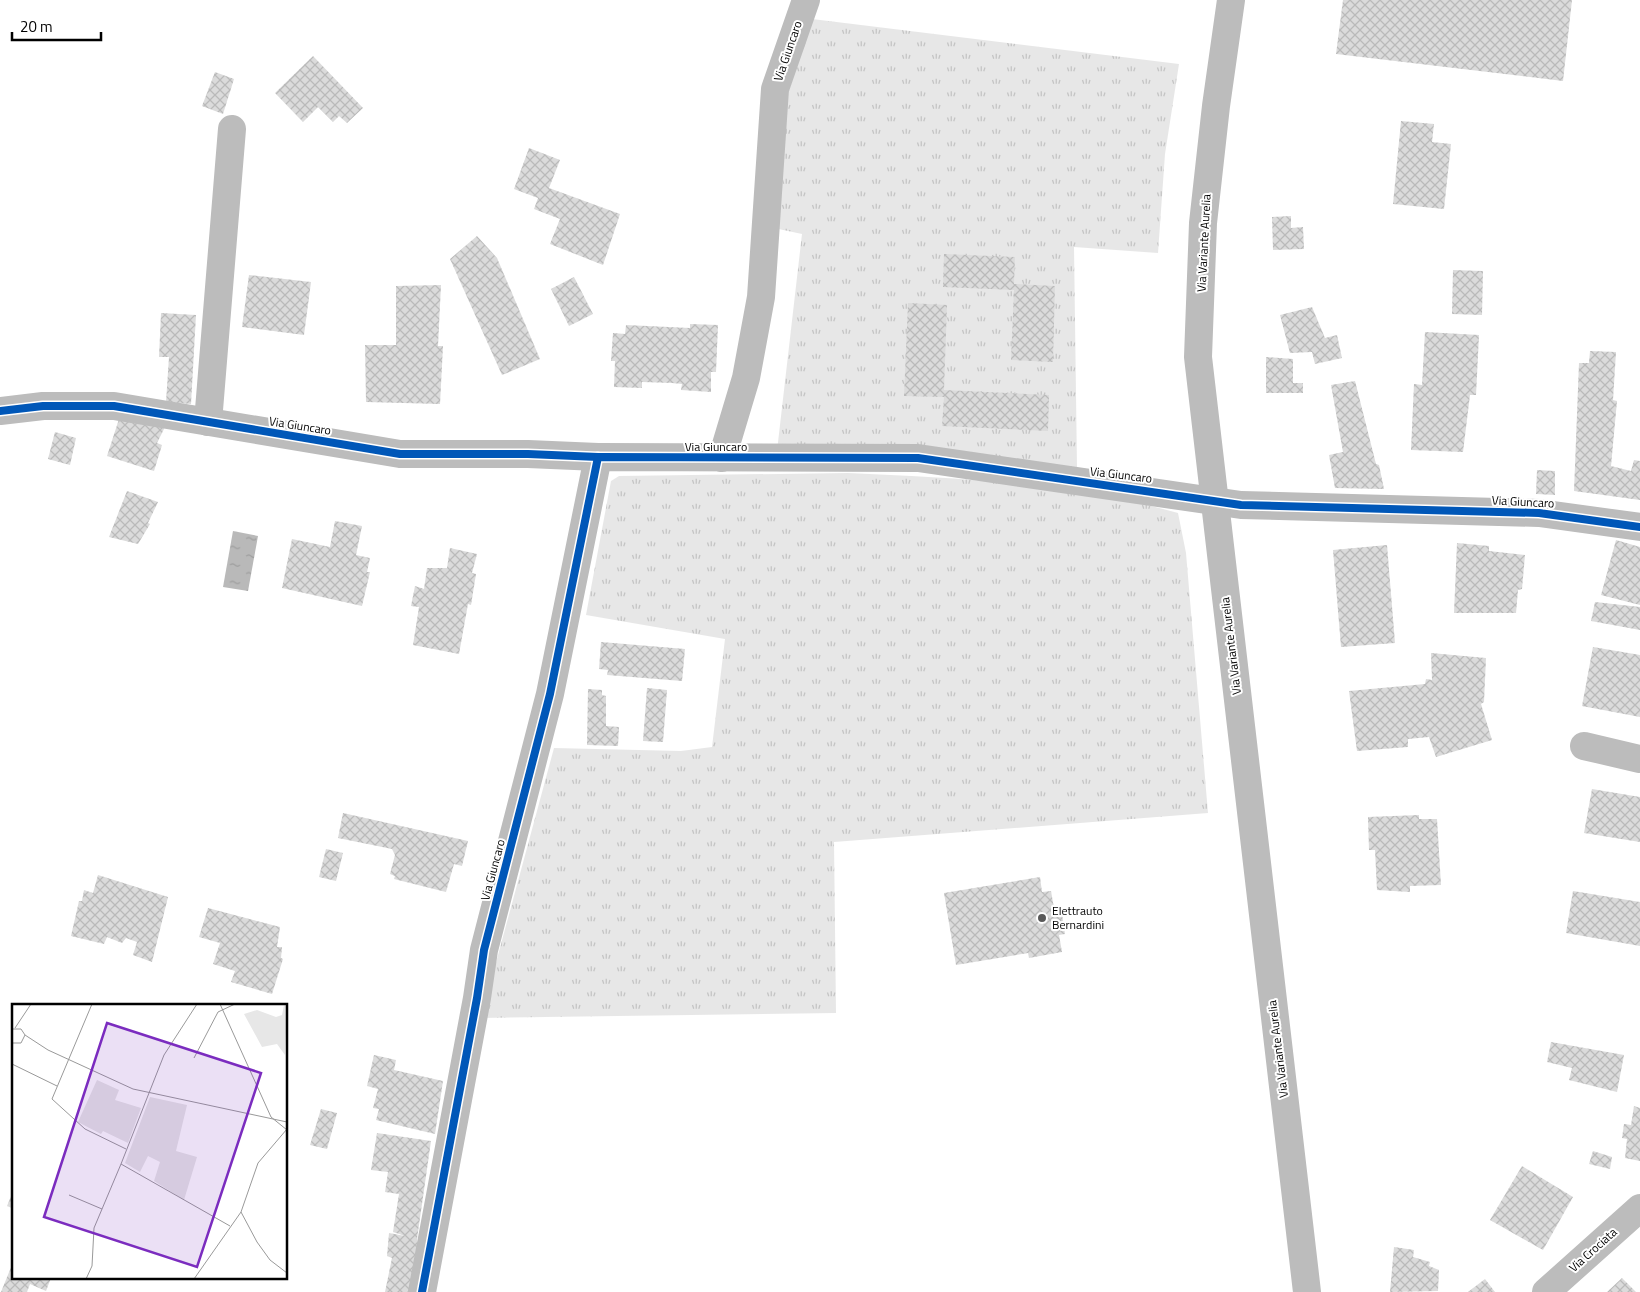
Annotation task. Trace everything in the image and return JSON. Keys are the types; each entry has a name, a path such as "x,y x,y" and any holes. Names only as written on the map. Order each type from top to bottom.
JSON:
{"street":[{"name":"Via Giuncaro","path":"722,458 746,378 761,297 775,89 806,0"},
{"name":"Via Variante Aurelia","path":"1231,0 1216,106 1204,223 1198,357 1308,1292"},
{"path":"208,422 232,129"},
{"name":"Via Giuncaro","path":"0,411 43,406 114,406 400,454 528,454 598,457 722,458 918,458 1241,505 1539,513 1640,527"},
{"name":"Via Giuncaro","path":"422,1292 477,998 484,950 550,694 598,457"},
{"path":"1584,746 1640,759"},
{"name":"Via Crociata","path":"1546,1292 1640,1208"}],"green space":[{"path":"812,19 1179,64 1165,154 1158,253 1074,247 1077,468 777,451 802,234 774,228 784,90"},
{"path":"848,473 973,480 1056,488 1138,503 1178,513 1186,553 1208,813 834,842 836,1013 481,1018 554,748 681,751 712,747 725,639 586,615 611,481 619,476"}],"water":[{"path":"233,531 258,536 248,591 223,587"}],"building":[{"path":"1343,0 1572,0 1563,81 1336,54"},
{"path":"313,56 363,108 347,123 339,116 333,122 318,107 303,122 275,93"},
{"path":"215,72 234,79 223,114 202,106"},
{"path":"1401,121 1434,124 1432,142 1451,144 1444,209 1393,204"},
{"path":"529,148 560,160 549,188 620,214 603,265 550,244 560,219 534,209 538,198 514,189"},
{"path":"1291,216 1291,228 1303,227 1304,249 1273,250 1272,217"},
{"path":"477,236 497,258 540,359 502,375 450,259"},
{"path":"944,254 1015,257 1014,284 1055,286 1053,362 1011,360 1014,290 943,287"},
{"path":"1453,270 1483,271 1482,315 1452,314"},
{"path":"249,275 311,282 304,335 242,327"},
{"path":"574,277 593,314 569,326 551,289"},
{"path":"441,285 438,346 443,346 440,404 366,402 365,345 396,345 396,286"},
{"path":"908,303 947,305 944,390 1049,395 1048,431 942,426 944,397 904,396"},
{"path":"1312,307 1325,338 1337,335 1342,358 1315,364 1312,352 1290,353 1280,315"},
{"path":"161,313 196,315 191,404 166,402 169,357 159,357"},
{"path":"690,324 718,325 716,372 711,372 711,392 681,390 682,384 672,383 642,382 642,388 614,387 615,361 611,361 613,333 625,334 626,325 690,328"},
{"path":"1425,332 1479,335 1476,395 1470,395 1463,452 1411,450 1414,384 1422,385"},
{"path":"1590,351 1616,352 1613,400 1617,401 1611,466 1631,471 1634,460 1640,461 1640,500 1574,491 1579,363 1589,363"},
{"path":"1266,357 1293,359 1293,383 1303,383 1303,393 1266,393"},
{"path":"1355,381 1384,489 1335,488 1329,455 1343,452 1331,385"},
{"path":"119,419 165,427 157,443 162,445 154,471 107,456"},
{"path":"55,432 76,438 70,465 48,459"},
{"path":"1537,470 1555,471 1555,495 1536,494"},
{"path":"127,491 158,502 148,523 150,524 138,544 109,537"},
{"path":"335,521 362,526 356,555 370,558 367,572 370,572 362,606 282,588 292,539 330,547"},
{"path":"1616,540 1640,547 1640,605 1601,595"},
{"path":"1457,543 1489,546 1489,551 1525,555 1522,589 1518,590 1516,613 1454,613"},
{"path":"1387,545 1395,643 1341,647 1333,550"},
{"path":"450,548 477,554 472,573 476,574 471,605 468,604 459,654 413,645 419,607 411,606 415,586 424,589 427,568 447,568"},
{"path":"1595,602 1640,607 1640,630 1591,621"},
{"path":"601,642 685,649 682,681 607,675 608,670 599,669"},
{"path":"1593,647 1640,655 1640,717 1582,706"},
{"path":"1431,653 1486,658 1484,702 1481,704 1492,740 1436,757 1429,737 1408,739 1408,747 1357,751 1349,691 1425,684 1426,679 1432,680"},
{"path":"647,688 667,690 663,742 643,741"},
{"path":"588,689 602,690 602,695 606,696 606,726 619,727 618,746 587,745"},
{"path":"1592,789 1640,797 1640,842 1584,833"},
{"path":"343,813 468,841 462,866 454,864 446,892 394,879 395,876 390,874 395,855 392,849 338,838"},
{"path":"1419,815 1419,819 1437,819 1441,885 1410,886 1410,892 1377,890 1375,850 1369,850 1368,817"},
{"path":"326,849 343,853 336,881 319,877"},
{"path":"98,875 168,897 152,962 133,955 137,942 126,938 122,943 107,937 104,944 71,936 79,901 82,901 84,890 93,893"},
{"name":"Elettrauto Bernardini","path":"1040,877 1042,892 1051,891 1054,908 1061,907 1065,934 1059,935 1062,952 1029,958 1028,953 956,965 944,893"},
{"path":"1573,891 1640,902 1640,946 1566,933"},
{"path":"208,908 280,927 277,947 282,947 281,958 283,959 272,994 231,982 235,971 213,964 220,943 199,937"},
{"path":"1551,1042 1624,1055 1617,1092 1569,1080 1572,1068 1547,1062"},
{"path":"374,1055 396,1060 394,1070 443,1081 435,1134 376,1120 379,1109 373,1108 378,1089 367,1086"},
{"path":"1634,1106 1640,1108 1640,1161 1625,1158 1627,1139 1622,1138 1624,1124 1631,1125"},
{"path":"321,1109 337,1113 327,1149 310,1145"},
{"path":"377,1133 431,1141 417,1239 417,1274 412,1292 385,1292 392,1258 387,1256 389,1233 405,1236 393,1232 399,1194 385,1192 388,1172 371,1170"},
{"path":"1593,1151 1612,1157 1610,1169 1589,1164"},
{"path":"1522,1166 1573,1197 1543,1250 1490,1220"},
{"path":"12,1194 12,1208 7,1206"},
{"path":"1394,1247 1414,1250 1413,1257 1430,1262 1429,1266 1439,1270 1438,1291 1390,1292"},
{"path":"12,1265 12,1280 50,1280 46,1291 30,1284 27,1292 1,1292"},
{"path":"1622,1278 1636,1292 1607,1292"},
{"path":"1485,1279 1495,1292 1468,1292"}],"cycle path":[{"path":"0,411 43,406 114,406 400,454 528,454 598,457"},
{"path":"422,1292 477,998 484,950 550,694 598,457 918,458 1241,505 1539,513 1640,527"}],"place":[{"name":"Elettrauto Bernardini","path":"1042,918"}]}
